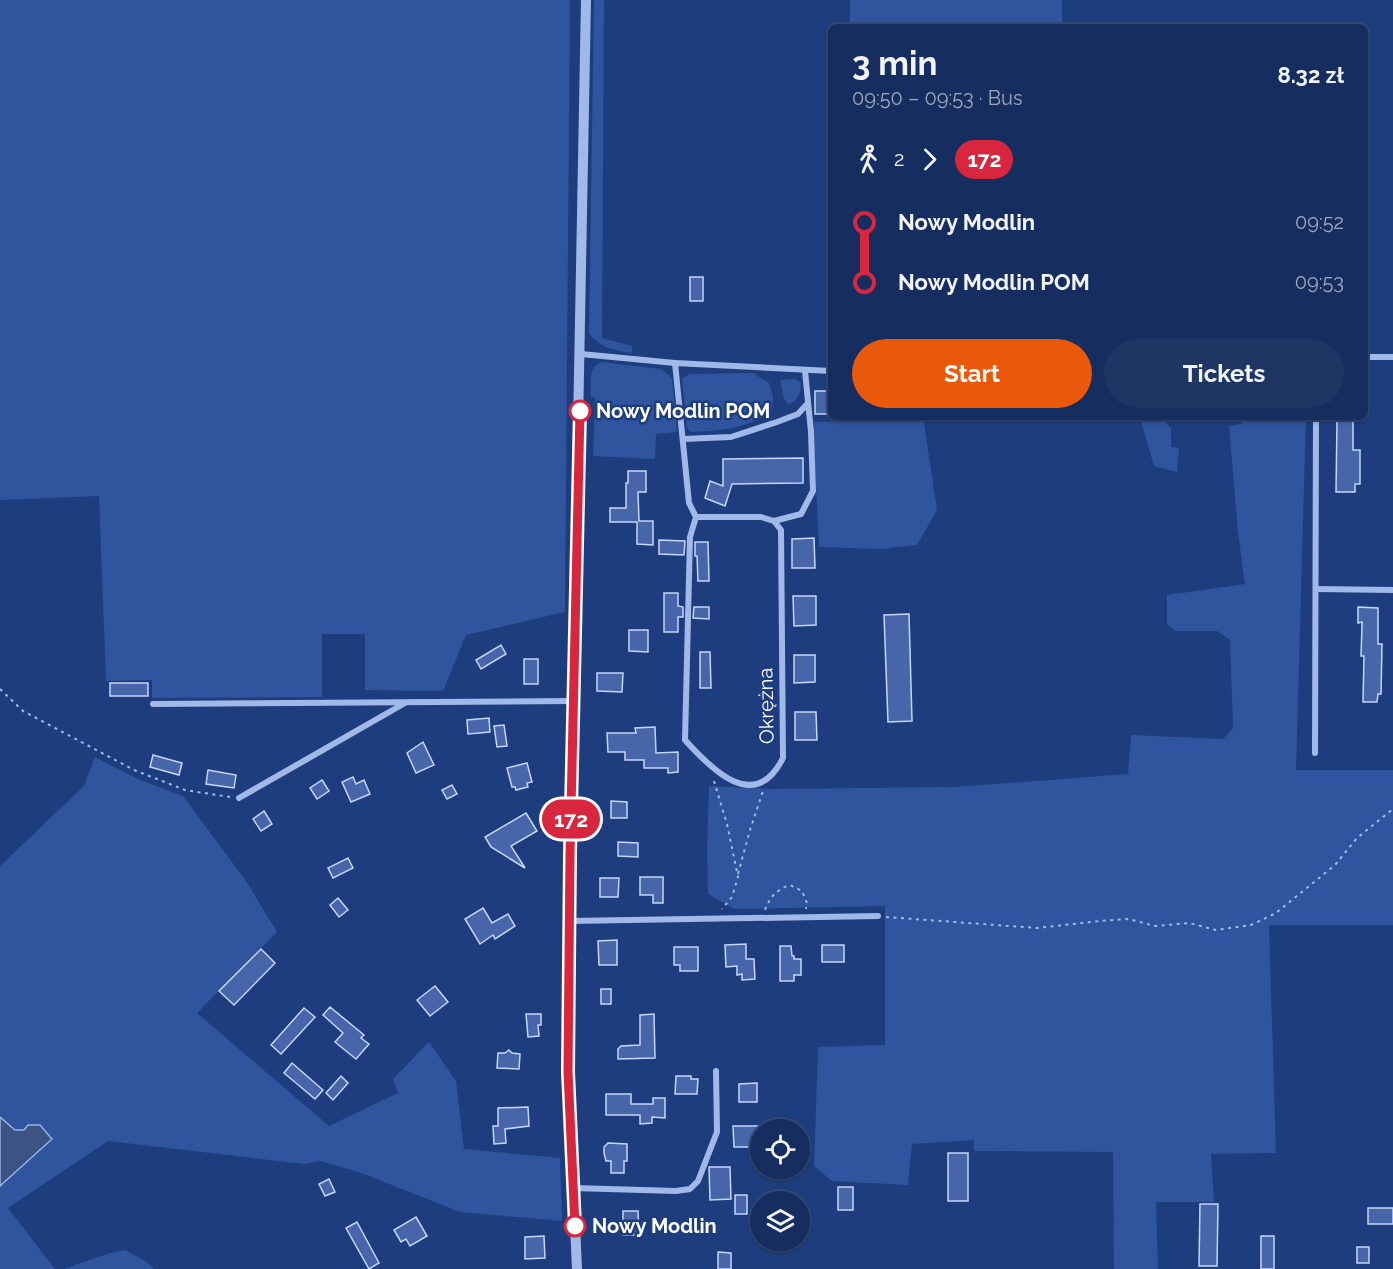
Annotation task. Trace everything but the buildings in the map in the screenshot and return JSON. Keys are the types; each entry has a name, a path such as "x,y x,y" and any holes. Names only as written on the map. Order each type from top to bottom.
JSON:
{"street":[{"path":"577,1269 568,1072 586,0"},
{"path":"581,354 675,363 828,371"},
{"path":"1368,357 1393,357"},
{"path":"675,363 688,502 696,517 690,537 685,740 710,767 741,785 761,782 767,778"},
{"path":"696,517 761,517 774,521 801,514 813,491 805,371"},
{"path":"683,439 731,437 798,414 808,403"},
{"path":"1315,753 1316,420"},
{"name":"Okrężna","path":"767,778 775,773 783,758 781,530 774,521"},
{"path":"1316,589 1393,590"},
{"path":"153,704 574,701"},
{"path":"239,798 405,702"},
{"path":"570,921 878,916"},
{"path":"573,1188 676,1191 690,1189 698,1181 717,1132 716,1071"}],"path":[{"path":"0,689 23,711 134,770 185,790 239,798"},
{"path":"710,767 727,824 738,877"},
{"path":"714,919 732,897 767,778"},
{"path":"878,916 1037,928 1129,920 1155,926 1189,923 1216,930 1251,925 1276,913 1335,865 1357,838 1393,809"},
{"path":"763,918 770,898 779,890 790,885 802,891 807,903 806,917"}],"shaded area":[{"path":"0,0 570,0 565,612 466,635 443,691 365,690 365,634 322,634 322,697 152,698 152,680 106,681 99,496 0,500"},
{"path":"594,0 604,0 602,338 632,346 632,353 603,345 589,333"},
{"path":"850,0 1062,0 1062,24 850,24"},
{"path":"602,362 661,369 672,378 677,432 656,434 655,459 593,456 595,398 591,397 591,376 597,364"},
{"path":"753,373 769,383 773,396 772,410 754,421 734,428 691,432 687,428 682,378 690,374"},
{"path":"795,379 801,383 799,394 795,401 788,404 784,399 780,380"},
{"path":"923,420 937,510 917,545 881,549 819,547 813,428 815,422"},
{"path":"1141,420 1164,420 1171,428 1171,447 1179,448 1177,472 1154,466"},
{"path":"1242,420 1306,420 1296,770 1393,770 1393,925 1269,925 1276,1153 1211,1154 1214,1202 1156,1202 1158,1269 1114,1269 1113,1152 974,1151 974,1140 912,1144 908,1185 832,1181 814,1166 818,1047 885,1045 885,906 734,909 708,894 709,786 771,789 955,787 1128,774 1131,735 1223,739 1233,728 1230,640 1217,631 1175,631 1167,624 1167,595 1245,584 1238,533 1229,426 1241,424"},
{"path":"95,757 138,779 183,796 246,881 277,932 197,1013 329,1126 398,1093 393,1079 429,1042 456,1081 464,1149 560,1158 562,1221 460,1212 364,1174 321,1161 304,1164 108,1141 8,1208 55,1269 0,1269 0,1186 6,1180 24,1130 15,1130 0,1117 0,866 84,786"},
{"path":"0,1117 15,1130 24,1130 28,1125 40,1125 52,1139 0,1186"},
{"path":"125,1250 147,1262 154,1269 64,1269 110,1253"}],"bus line":[{"name":"172","path":"575,1226 568,1072 570,854 580,411"}],"place":[{"name":"Nowy Modlin POM","path":"580,411"},
{"name":"Nowy Modlin","path":"575,1226"}]}
